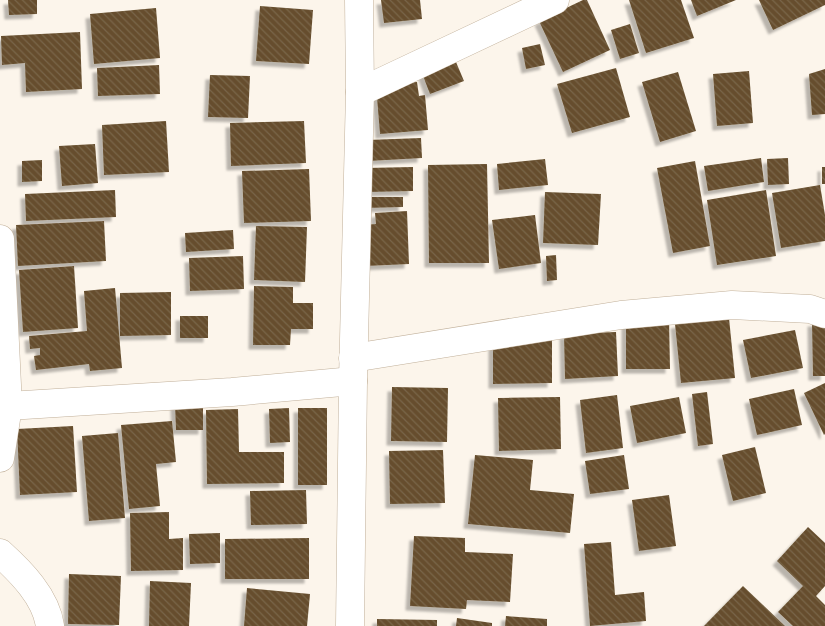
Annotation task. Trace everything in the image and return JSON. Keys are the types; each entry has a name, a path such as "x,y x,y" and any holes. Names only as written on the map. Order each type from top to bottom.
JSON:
{"street":[{"path":"350,626 353,369 360,92 359,0"},
{"path":"360,92 555,0"},
{"path":"0,239 8,406 0,458"},
{"path":"8,406 232,392 630,314 732,305 810,309 825,314"},
{"path":"0,552 15,566 42,600 50,626"}],"building":[{"path":"8,0 37,0 37,14 9,15"},
{"path":"381,0 420,0 422,19 384,23"},
{"path":"583,0 587,0 610,50 563,72 539,21"},
{"path":"629,0 681,0 694,38 646,53"},
{"path":"691,0 736,0 697,16"},
{"path":"759,0 825,0 825,5 773,30"},
{"path":"260,6 313,10 309,64 256,61"},
{"path":"156,8 160,58 94,64 90,14"},
{"path":"630,24 639,53 620,59 611,30"},
{"path":"80,32 82,89 26,92 25,63 2,65 1,36"},
{"path":"540,44 545,65 526,69 522,48"},
{"path":"453,55 464,81 430,94 420,68"},
{"path":"159,65 160,94 98,96 97,68"},
{"path":"616,68 630,117 572,133 557,84"},
{"path":"825,69 825,114 812,115 809,74"},
{"path":"749,71 753,123 717,126 713,74"},
{"path":"678,72 696,131 660,142 642,82"},
{"path":"210,75 250,76 248,118 208,117"},
{"path":"417,82 419,96 425,95 428,130 380,134 376,85"},
{"path":"166,121 169,172 104,175 102,125"},
{"path":"304,121 306,163 231,166 230,123"},
{"path":"421,138 422,158 368,161 367,140"},
{"path":"95,144 98,183 62,186 59,146"},
{"path":"761,158 764,182 708,191 704,166"},
{"path":"788,158 789,184 768,185 767,159"},
{"path":"545,159 548,185 499,190 497,164"},
{"path":"42,160 42,181 22,182 22,161"},
{"path":"695,161 710,246 673,253 657,168"},
{"path":"487,164 489,263 429,263 428,165"},
{"path":"413,167 413,191 366,192 365,168"},
{"path":"822,167 825,167 825,184 822,184"},
{"path":"309,169 311,221 244,223 242,171"},
{"path":"820,185 825,215 825,241 781,248 772,193"},
{"path":"115,190 116,217 26,221 25,194"},
{"path":"766,190 776,256 717,265 707,200"},
{"path":"545,192 601,194 598,245 543,243"},
{"path":"364,197 403,197 403,207 364,208"},
{"path":"407,211 409,264 365,266 363,225 376,224 375,213"},
{"path":"535,215 541,263 499,269 492,220"},
{"path":"104,221 106,261 18,266 16,225"},
{"path":"256,226 307,227 305,282 254,280"},
{"path":"233,230 234,249 186,252 185,233"},
{"path":"556,255 557,280 547,281 546,256"},
{"path":"243,256 244,289 190,291 189,258"},
{"path":"74,266 78,328 23,332 19,270"},
{"path":"254,286 293,287 293,303 313,303 313,329 291,329 290,345 253,345"},
{"path":"115,288 122,368 90,371 89,364 36,370 34,356 40,355 40,348 30,349 29,336 87,331 84,291"},
{"path":"171,292 171,335 120,336 120,293"},
{"path":"180,316 208,316 208,338 180,338"},
{"path":"626,318 669,318 670,369 626,369"},
{"path":"729,318 735,378 681,383 675,324"},
{"path":"812,322 825,322 825,376 813,376"},
{"path":"795,330 803,368 751,378 743,340"},
{"path":"616,332 618,376 565,379 564,334"},
{"path":"552,339 552,383 493,384 493,340"},
{"path":"825,383 825,434 824,435 804,393"},
{"path":"392,387 448,388 447,442 391,441"},
{"path":"794,389 802,425 757,435 749,399"},
{"path":"707,392 713,444 698,446 692,394"},
{"path":"617,395 623,448 586,453 580,400"},
{"path":"560,397 561,449 499,451 498,398"},
{"path":"679,397 686,433 637,443 630,406"},
{"path":"175,404 203,404 203,430 176,430"},
{"path":"289,408 290,442 270,443 269,409"},
{"path":"298,408 327,408 327,485 298,485"},
{"path":"238,409 239,452 284,452 284,483 207,484 206,410"},
{"path":"172,421 176,462 156,464 160,506 129,509 121,425"},
{"path":"73,426 77,492 20,495 17,429"},
{"path":"118,433 125,518 89,521 82,436"},
{"path":"755,447 766,493 733,501 722,455"},
{"path":"443,450 445,503 390,504 389,451"},
{"path":"475,455 533,460 530,490 574,494 570,533 468,524"},
{"path":"624,455 629,489 590,494 585,461"},
{"path":"306,490 307,524 251,525 250,491"},
{"path":"669,495 676,546 639,551 632,500"},
{"path":"169,512 169,539 183,538 183,570 131,571 130,513"},
{"path":"808,527 825,543 825,586 816,596 825,605 825,626 793,626 778,612 803,586 777,561"},
{"path":"220,533 220,563 190,564 189,534"},
{"path":"414,536 465,538 465,552 513,554 510,602 467,600 466,609 410,606"},
{"path":"309,538 309,579 225,579 225,539"},
{"path":"611,542 615,595 644,592 646,621 590,626 584,544"},
{"path":"69,574 121,576 119,625 68,624"},
{"path":"150,581 191,583 189,626 149,626"},
{"path":"743,586 785,626 704,626"},
{"path":"247,588 310,594 307,626 244,626"},
{"path":"506,616 547,619 547,626 505,626"},
{"path":"457,618 492,623 492,626 456,626"},
{"path":"377,619 437,620 437,626 377,626"}]}
